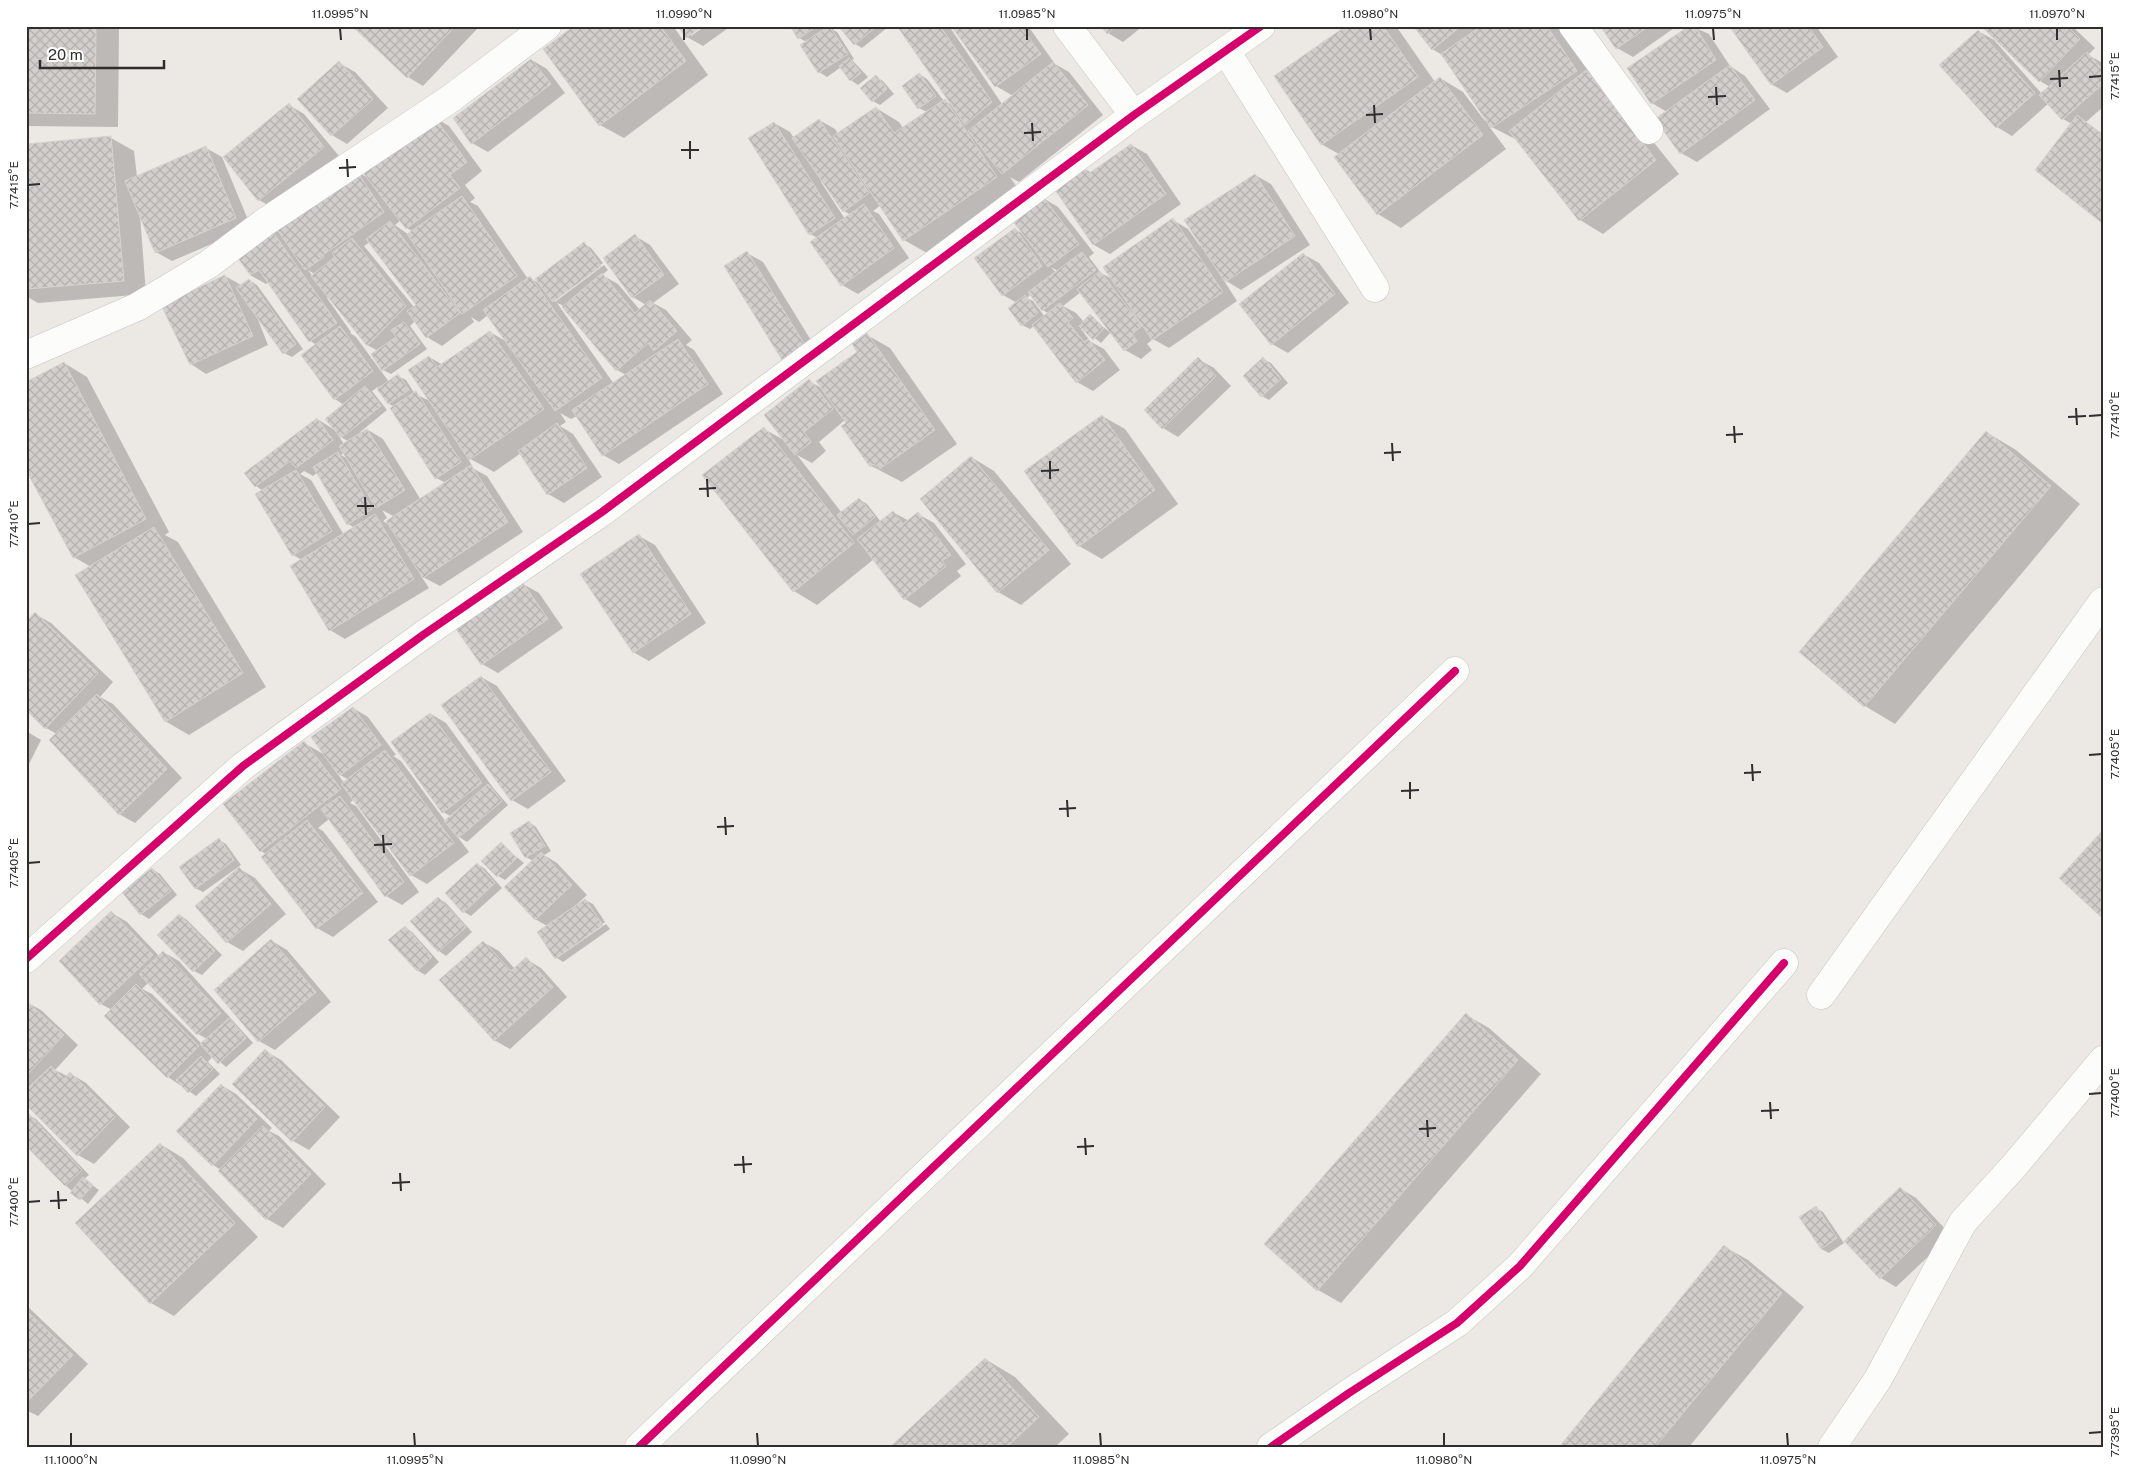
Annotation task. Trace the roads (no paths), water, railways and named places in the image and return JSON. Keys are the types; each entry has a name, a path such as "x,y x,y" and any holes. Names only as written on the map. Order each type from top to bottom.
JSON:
{"street":[{"path":"26,355 137,307 209,264 265,222 450,99 547,26"},
{"path":"1067,26 1134,114"},
{"path":"26,959 243,766 423,634 602,512 1134,114 1261,26"},
{"path":"1572,26 1649,130"},
{"path":"1226,51 1376,288"},
{"path":"1821,995 2103,601"},
{"path":"639,1447 1455,671"},
{"path":"1271,1447 1349,1393 1457,1324 1520,1266 1784,963"},
{"path":"1832,1447 1878,1379 1963,1222 2014,1166 2103,1060"}]}
